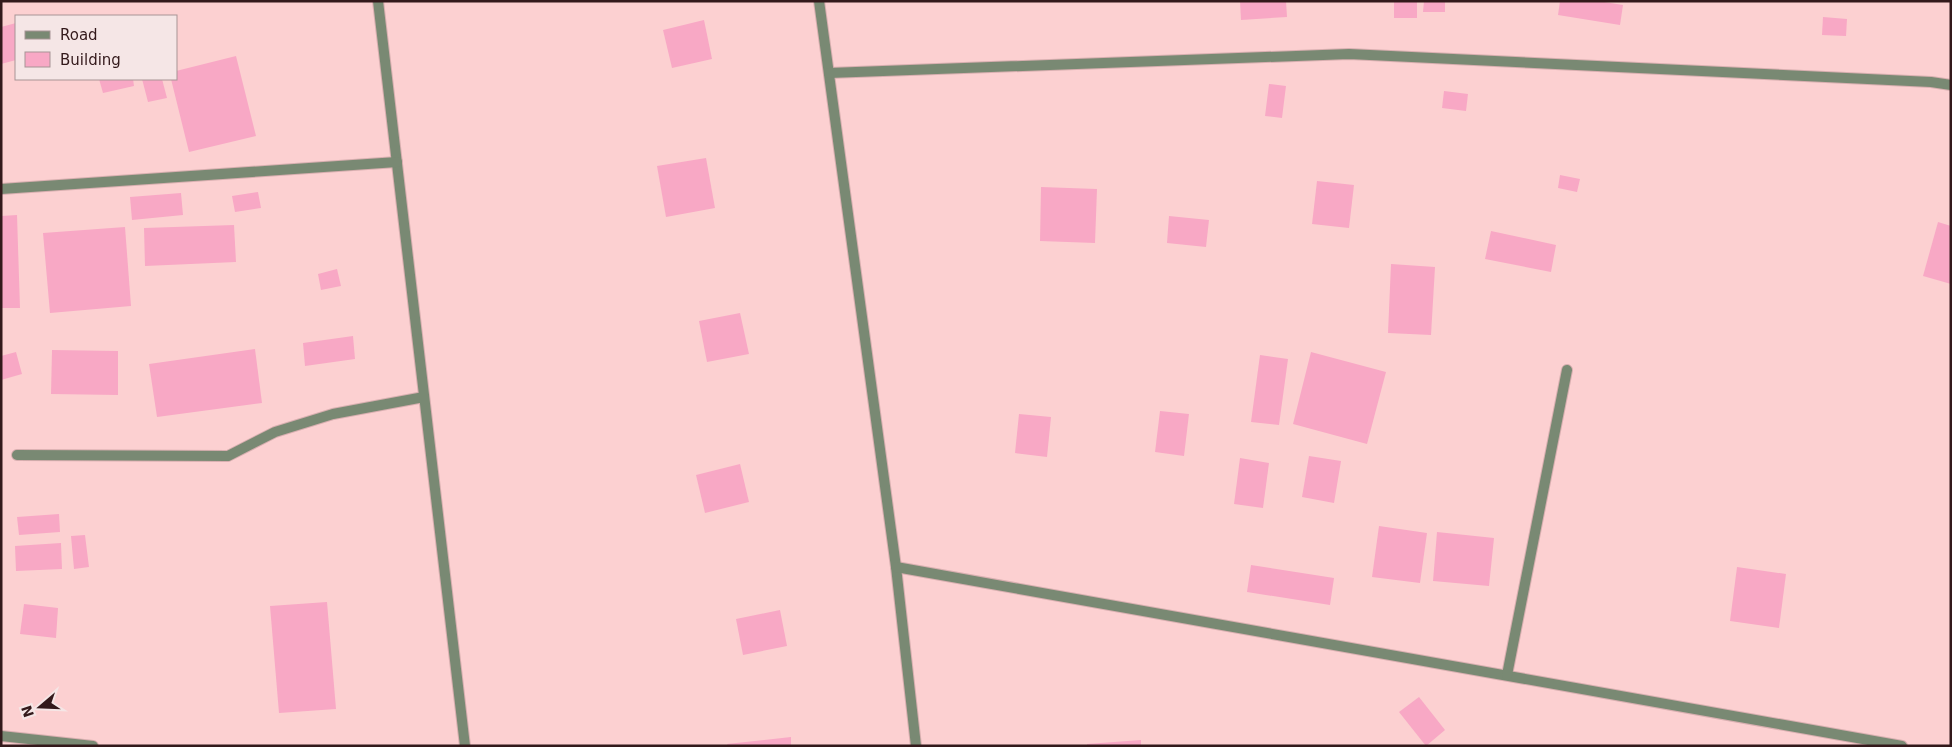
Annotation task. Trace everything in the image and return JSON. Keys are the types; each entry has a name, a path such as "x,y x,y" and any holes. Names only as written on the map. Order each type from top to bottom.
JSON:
{"street":[{"path":"378,1 466,746"},
{"path":"819,1 896,566 916,746"},
{"path":"829,73 1349,54 1931,82 1951,85"},
{"path":"1,189 397,162"},
{"path":"1507,675 1567,370"},
{"path":"17,455 228,456 275,432 333,414 424,397"},
{"path":"896,566 1902,746"},
{"path":"1,736 93,746"}],"building":[{"path":"1240,1 1286,1 1287,17 1241,20"},
{"path":"1394,1 1417,1 1417,18 1394,18"},
{"path":"1424,1 1445,1 1445,12 1423,12"},
{"path":"1560,1 1598,1 1623,5 1620,25 1558,15"},
{"path":"1823,17 1847,19 1846,36 1822,35"},
{"path":"704,20 712,59 672,68 663,30"},
{"path":"15,23 15,60 1,64 1,27"},
{"path":"236,56 256,136 189,152 171,80 178,80 178,70"},
{"path":"99,80 133,80 134,86 103,93"},
{"path":"142,80 162,80 167,98 148,102"},
{"path":"1269,84 1286,86 1282,118 1265,116"},
{"path":"1444,91 1468,94 1466,111 1442,108"},
{"path":"706,158 715,208 666,217 657,166"},
{"path":"1560,175 1580,179 1577,192 1558,188"},
{"path":"1317,181 1354,185 1349,228 1312,224"},
{"path":"1041,187 1097,189 1095,243 1040,241"},
{"path":"258,192 261,208 235,212 232,196"},
{"path":"181,193 183,215 132,220 130,197"},
{"path":"17,215 20,308 1,308 1,216"},
{"path":"1169,216 1209,220 1206,247 1167,243"},
{"path":"1938,222 1951,226 1951,284 1923,276"},
{"path":"234,225 236,262 145,266 144,228"},
{"path":"125,227 131,306 50,313 43,233"},
{"path":"1491,231 1556,245 1551,272 1485,259"},
{"path":"1391,264 1435,267 1431,335 1388,333"},
{"path":"337,269 341,286 321,290 318,274"},
{"path":"740,313 749,354 707,362 699,321"},
{"path":"353,336 355,359 305,366 303,343"},
{"path":"255,349 262,403 157,417 149,364"},
{"path":"52,350 118,351 118,395 51,394"},
{"path":"16,352 22,374 1,380 1,356"},
{"path":"1311,352 1386,372 1367,444 1293,424"},
{"path":"1260,355 1288,359 1279,425 1251,422"},
{"path":"1160,411 1189,414 1184,456 1155,452"},
{"path":"1019,414 1051,417 1047,457 1015,453"},
{"path":"1309,456 1341,461 1334,503 1302,497"},
{"path":"1240,458 1269,463 1263,508 1234,504"},
{"path":"740,464 749,502 705,513 696,475"},
{"path":"59,514 60,532 19,535 17,517"},
{"path":"1379,526 1427,533 1420,583 1372,577"},
{"path":"1437,532 1494,538 1489,586 1433,581"},
{"path":"85,535 89,567 74,569 71,536"},
{"path":"61,543 62,569 16,571 15,546"},
{"path":"1251,565 1334,578 1330,605 1247,592"},
{"path":"1737,567 1786,574 1779,628 1730,621"},
{"path":"327,602 336,709 279,713 270,606"},
{"path":"24,604 58,608 56,638 20,634"},
{"path":"780,610 787,646 743,655 736,619"},
{"path":"1419,697 1445,730 1426,746 1399,712"},
{"path":"791,737 791,746 728,746 727,744"},
{"path":"1141,740 1141,746 1087,746 1087,744"}]}
